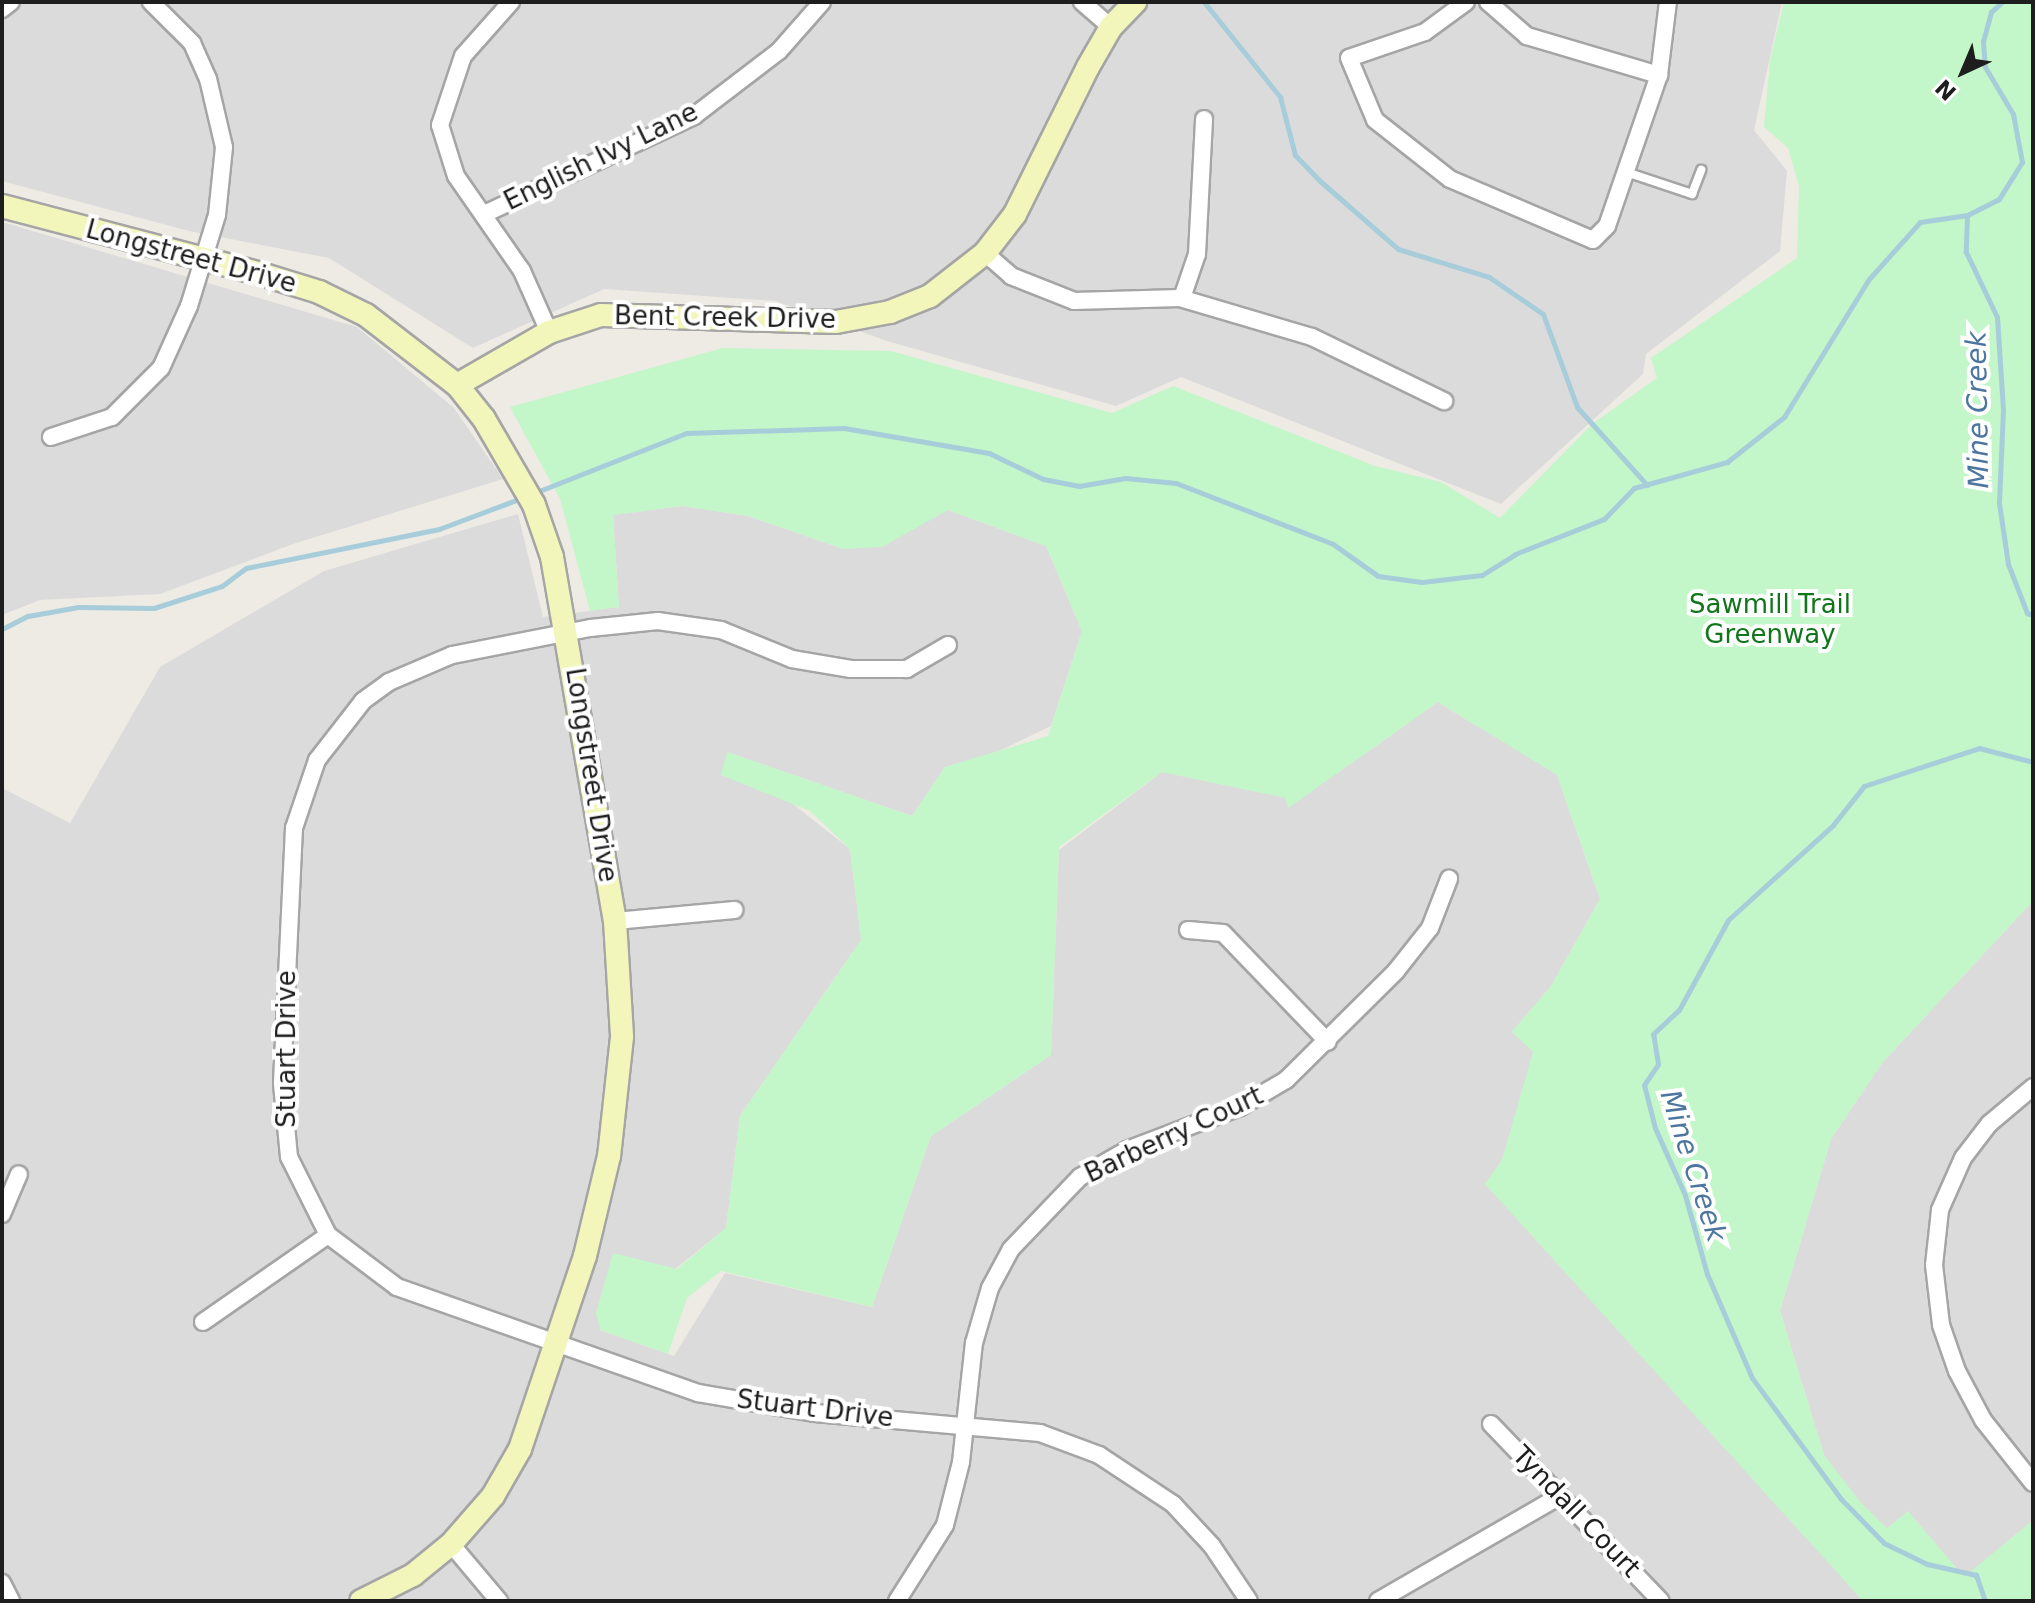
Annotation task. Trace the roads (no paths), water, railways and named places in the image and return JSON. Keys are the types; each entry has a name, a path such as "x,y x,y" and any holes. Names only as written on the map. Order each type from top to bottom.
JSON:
{"street":[{"path":"2,9 11,2"},
{"path":"51,437 112,417 161,368 217,215 224,147 208,79 192,43 151,2"},
{"path":"511,2 463,56 440,125 456,176 522,271 549,332"},
{"name":"English Ivy Lane","path":"484,214 694,116 779,51 822,2"},
{"path":"1082,2 1111,27"},
{"name":"Bent Creek Drive","path":"457,385 549,332 601,315 836,322 890,312 930,296 985,253 1015,214 1111,27 1135,2"},
{"path":"1466,2 1425,32 1349,58 1375,120 1450,179 1593,240 1607,226 1659,75 1668,2"},
{"path":"1488,2 1527,36 1659,75"},
{"path":"1182,298 1197,254 1204,119"},
{"name":"Longstreet Drive","path":"2,206 203,257 319,292 366,315 457,385 505,450 534,505 568,632 615,921 622,1037 609,1156 558,1344 520,1449 493,1496 451,1544 413,1575 361,1601"},
{"path":"985,253 1011,276 1074,301 1182,298 1312,337 1444,401"},
{"name":"Stuart Drive","path":"948,645 907,669 851,669 792,659 721,630 658,621 568,632 452,655 389,682 344,721 307,781 294,828 282,1084 289,1157 328,1235 397,1287 698,1393 755,1406 965,1423 1040,1433 1099,1455 1173,1504 1212,1546 1249,1601"},
{"name":"Barberry Court","path":"897,1601 945,1525 965,1423 974,1343 990,1288 1011,1249 1043,1211 1080,1177 1127,1150 1240,1107 1286,1080 1328,1042 1430,928 1449,879"},
{"path":"615,921 734,910"},
{"path":"1188,930 1223,933 1328,1042"},
{"path":"2033,1087 1989,1124 1963,1158 1940,1210 1934,1265 1941,1325 1957,1371 1983,1420 2033,1483"},
{"path":"2,1214 19,1174"},
{"path":"203,1322 328,1235"},
{"name":"Tyndall Court","path":"1491,1424 1661,1601"},
{"path":"1378,1601 1560,1496"},
{"path":"451,1544 499,1601"},
{"path":"2,1583 11,1601"}],"lane":[{"path":"1625,172 1692,194 1701,170"}],"waterway":[{"path":"1204,2 1280,97 1295,155 1320,181 1398,249 1489,277 1543,314 1577,407 1647,485"},
{"name":"Mine Creek","path":"2002,2 1991,12 1983,41 1985,67 2013,114 2022,162 1999,199 1967,215 1966,252 1997,317 2003,410 1999,503 2008,564 2027,613 2033,615"},
{"path":"534,493 686,433 844,428 989,453 1043,479 1079,486 1125,478 1176,483 1333,544 1378,576 1422,582 1482,575 1515,554 1604,519 1634,488 1727,462 1784,417 1869,279 1920,222 1967,215"},
{"path":"2,629 28,616 78,607 154,608 222,586 246,568 439,529 524,497"},
{"name":"Mine Creek","path":"1985,1601 1976,1575 1927,1564 1884,1543 1841,1499 1752,1378 1707,1274 1685,1195 1655,1128 1644,1085 1658,1064 1653,1034 1679,1010 1728,920 1833,825 1864,786 1979,748 2033,762"}],"park label":[{"name":"Sawmill Trail Greenway","path":"1770,620"}]}
